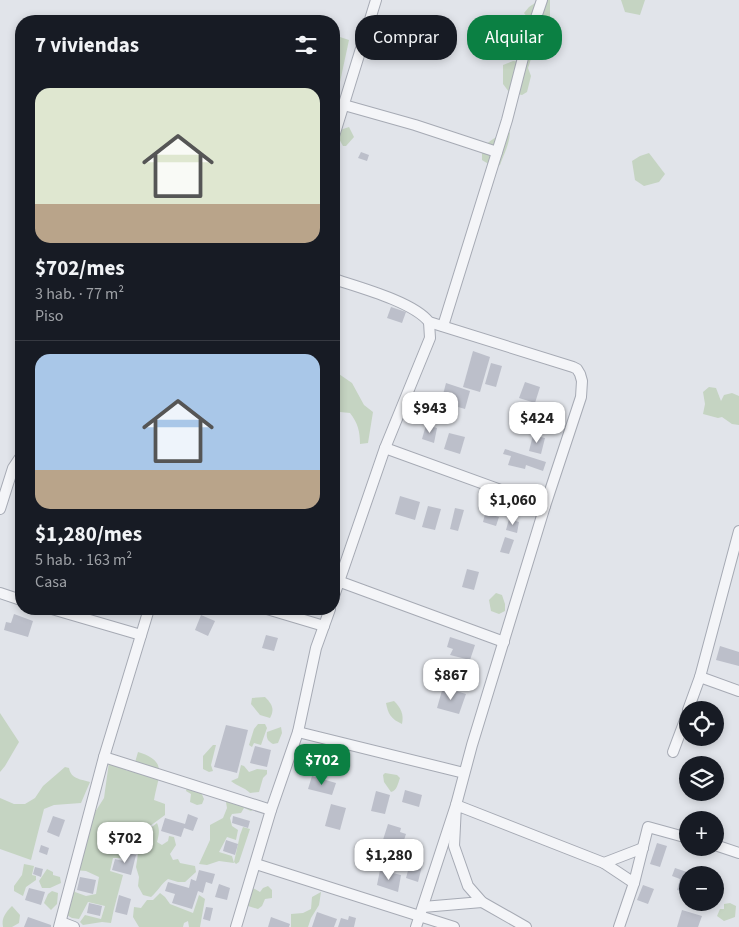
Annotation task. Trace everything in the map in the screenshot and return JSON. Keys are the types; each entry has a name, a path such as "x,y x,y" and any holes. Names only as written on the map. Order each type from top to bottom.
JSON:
{"street":[{"path":"340,117 376,0"},
{"path":"443,326 497,152 525,50 542,0"},
{"path":"344,105 415,125 497,152"},
{"path":"340,281 406,305 419,312 429,322 573,367 579,371 582,381 581,397 545,506 464,773 456,806 416,927"},
{"path":"340,575 385,448 430,338 429,322"},
{"path":"385,448 545,506"},
{"path":"0,509 15,465"},
{"path":"692,701 700,677 738,535"},
{"path":"340,582 504,642"},
{"path":"0,593 15,598"},
{"path":"73,615 141,635"},
{"path":"74,927 60,925 104,756 147,615"},
{"path":"287,615 324,626"},
{"path":"236,927 271,810 298,732 316,648 328,615"},
{"path":"700,677 739,691"},
{"path":"298,732 464,773"},
{"path":"673,752 679,736"},
{"path":"104,756 271,810"},
{"path":"456,806 604,863 634,882"},
{"path":"456,806 454,846 468,886 482,902 526,927"},
{"path":"619,927 634,882 648,827 679,836"},
{"path":"604,863 643,848"},
{"path":"724,848 739,852"},
{"path":"256,864 421,912 454,927"},
{"path":"421,912 482,902"}],"green space":[{"path":"541,0 550,0 550,15 526,15 524,13 535,3 542,5"},
{"path":"621,0 645,0 640,15 625,12"},
{"path":"340,37 349,40 340,82"},
{"path":"525,60 531,60 528,68 531,76 527,92 522,95 509,92 503,84 503,65 513,61 525,62"},
{"path":"349,127 354,137 346,146 343,146 340,141 340,130"},
{"path":"506,129 510,133 500,165 493,166 482,160 482,148"},
{"path":"649,153 665,174 659,182 644,186 635,180 632,161"},
{"path":"340,375 352,383 364,405 373,412 368,443 360,444 358,428 350,413 340,412"},
{"path":"709,387 716,388 721,401 724,395 732,393 739,396 739,425 732,424 722,417 718,418 703,414 705,404 703,392"},
{"path":"496,593 502,595 505,604 505,611 499,614 491,611 489,600"},
{"path":"265,697 272,707 270,718 260,715 251,704 252,698"},
{"path":"394,701 401,711 403,717 402,724 391,716 388,710 386,703"},
{"path":"0,713 19,742 0,772"},
{"path":"258,724 265,724 267,728 261,745 254,743 252,747 249,745 254,729"},
{"path":"281,727 282,733 278,743 273,744 268,740 267,732"},
{"path":"213,745 216,745 211,765 213,771 209,772 203,769 203,756"},
{"path":"138,752 148,756 158,765 159,777 154,800 165,804 165,815 150,826 136,827 126,839 131,850 126,849 121,858 113,858 110,871 123,875 111,923 102,922 83,925 80,922 85,915 101,919 105,906 88,902 79,919 65,914 75,886 75,892 86,896 96,894 99,877 86,871 74,870 90,820 104,798 109,762 121,764 127,771 134,766"},
{"path":"241,765 249,772 257,769 267,770 259,792 250,793 231,781 238,778"},
{"path":"65,767 69,768 70,772 79,779 90,782 81,803 54,805 44,809 31,860 0,849 0,798 14,804 25,804 35,798 43,786"},
{"path":"385,773 397,775 400,778 395,790 391,792 384,782 383,775"},
{"path":"188,784 200,790 204,799 202,804 197,805 190,802 191,794 186,791"},
{"path":"232,797 254,809 251,811 244,808 241,813 232,814 230,818 232,826 238,830 236,840 227,837 219,852 232,856 234,863 219,861 207,865 199,864 210,840 210,825 223,818 227,808 226,802"},
{"path":"157,823 159,832 157,842 162,845 168,841 169,836 174,837 176,845 170,854 173,860 178,859 180,863 195,866 196,872 185,882 168,879 151,897 143,895 138,886 139,877 136,867 138,854 129,839 137,828 147,829"},
{"path":"243,827 250,829 239,862 236,864 234,862"},
{"path":"386,850 395,853 395,866 388,867 384,863 380,854"},
{"path":"24,864 34,866 32,875 36,876 36,880 26,887 23,896 14,891 14,886 22,875"},
{"path":"47,869 53,872 53,875 60,877 61,883 50,888 42,888 39,881"},
{"path":"268,886 272,890 272,898 265,899 262,906 258,909 248,906 243,897 244,892 253,888 260,892"},
{"path":"52,891 58,893 57,904 51,910 44,903 48,894"},
{"path":"321,892 319,905 308,927 291,927 291,914 303,913 311,909 312,897"},
{"path":"160,893 170,904 193,913 199,895 205,899 200,927 189,927 188,921 184,923 183,927 139,927 133,917 134,907 141,908 147,900 153,900"},
{"path":"730,903 736,906 735,917 724,921 717,916 719,911 724,911 724,904"},
{"path":"12,906 20,915 19,923 12,927 3,927 4,915"}],"building":[{"path":"361,152 369,155 367,161 358,158"},
{"path":"391,307 406,312 402,323 387,318"},
{"path":"473,351 490,357 480,392 463,387"},
{"path":"491,363 502,366 496,387 485,384"},
{"path":"525,382 540,387 535,403 519,398"},
{"path":"446,383 470,391 465,409 441,402"},
{"path":"517,405 529,408 524,426 512,423"},
{"path":"426,425 437,428 434,443 422,439"},
{"path":"449,433 465,437 460,454 444,449"},
{"path":"533,435 545,438 541,454 529,451"},
{"path":"505,449 546,462 543,471 526,465 525,469 508,465 511,456 503,454"},
{"path":"400,496 420,502 415,520 395,514"},
{"path":"428,506 441,509 435,530 422,527"},
{"path":"487,506 494,506 492,515 499,517 496,526 483,522"},
{"path":"455,508 464,510 458,531 450,529"},
{"path":"509,519 519,522 517,533 506,530"},
{"path":"505,537 514,540 509,554 500,552"},
{"path":"467,569 479,572 474,590 462,587"},
{"path":"14,614 33,621 28,637 4,630 6,622 11,623"},
{"path":"201,615 215,621 208,636 195,630"},
{"path":"266,635 278,638 274,651 262,648"},
{"path":"450,637 475,645 470,660 450,655 453,649 447,647"},
{"path":"720,646 739,652 739,666 716,660"},
{"path":"443,687 466,694 459,714 437,708"},
{"path":"226,725 248,730 237,773 214,767"},
{"path":"255,746 271,750 267,767 250,763"},
{"path":"320,752 337,758 332,773 315,768"},
{"path":"312,776 336,783 332,795 308,789"},
{"path":"405,790 422,795 419,807 402,802"},
{"path":"376,791 390,795 385,814 371,811"},
{"path":"331,804 346,808 340,830 325,826"},
{"path":"188,814 198,818 193,831 184,828 181,837 161,831 165,818 185,824"},
{"path":"53,816 65,820 59,837 47,832"},
{"path":"233,816 250,821 248,828 232,823"},
{"path":"388,824 401,828 400,832 406,834 403,843 397,842 396,847 382,843"},
{"path":"226,840 238,844 235,855 223,851"},
{"path":"657,843 667,846 660,867 650,864"},
{"path":"41,845 49,848 47,855 39,852"},
{"path":"126,852 136,855 131,875 112,870 115,859 123,861"},
{"path":"410,863 422,866 418,882 406,878"},
{"path":"35,867 43,869 41,877 33,874"},
{"path":"675,868 679,869 679,879 672,876"},
{"path":"199,870 215,874 212,884 206,882 203,893 198,891 192,909 172,903 175,894 165,891 168,882 189,888 191,879 196,881"},
{"path":"380,870 401,875 398,892 377,885"},
{"path":"80,877 96,880 93,894 77,890"},
{"path":"219,884 230,888 227,900 215,897"},
{"path":"643,885 654,889 648,904 637,900"},
{"path":"29,888 45,892 41,905 25,900"},
{"path":"119,895 131,899 127,915 115,912"},
{"path":"89,903 102,906 100,916 87,913"},
{"path":"206,907 213,908 210,921 203,919"},
{"path":"682,911 702,916 698,927 677,927"},
{"path":"317,912 337,919 334,927 312,927"},
{"path":"349,916 356,918 354,927 338,927 341,918 348,920"},
{"path":"28,917 51,925 51,927 24,927"},
{"path":"271,917 290,924 289,927 268,927"}]}
